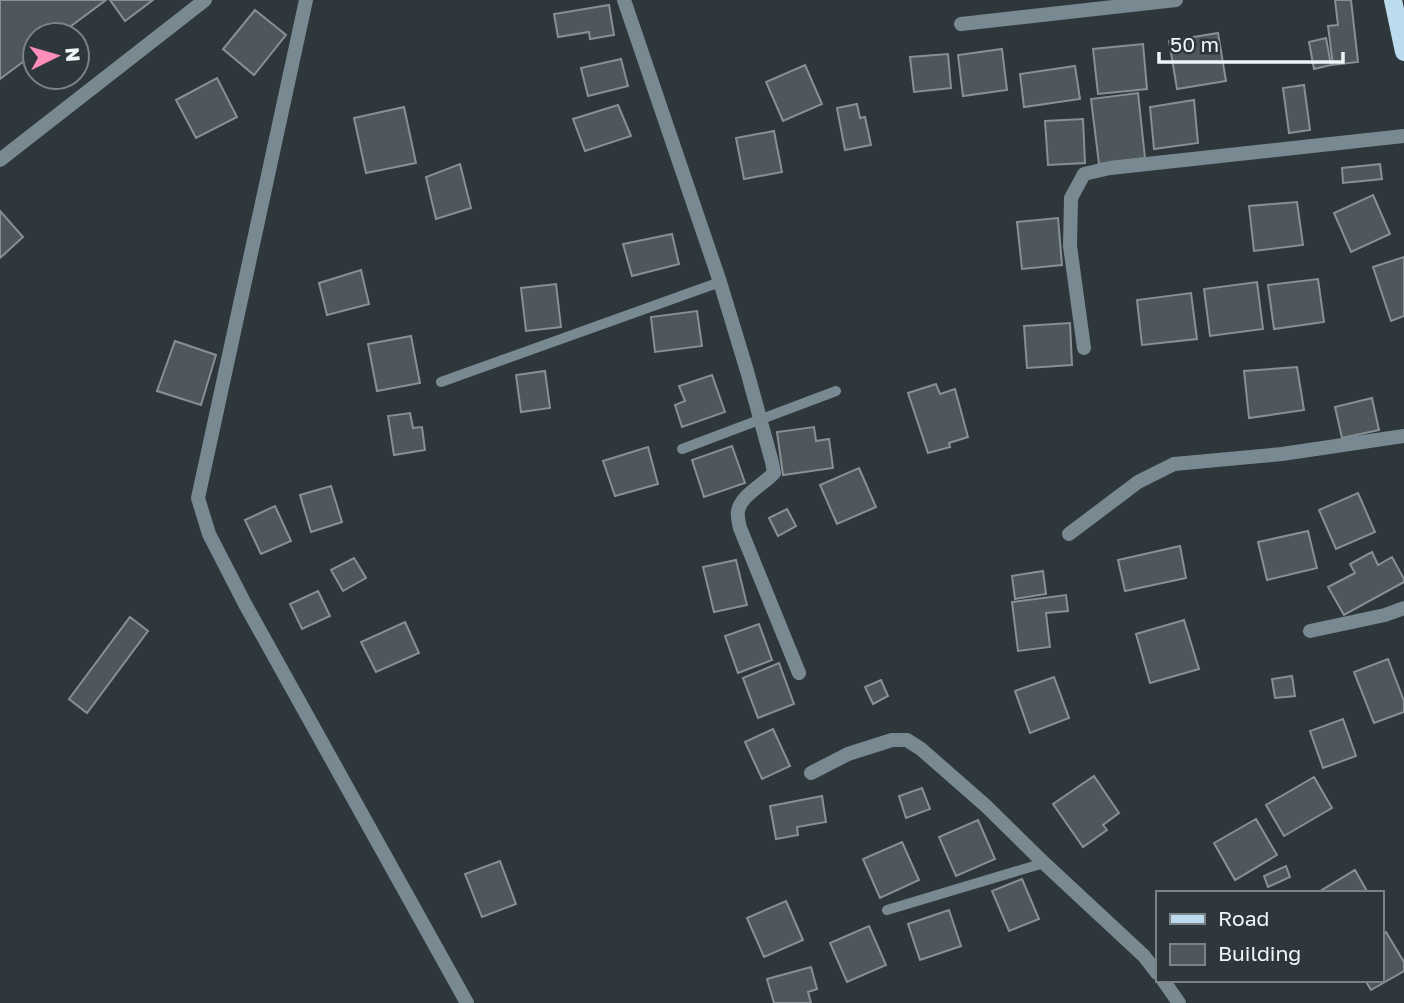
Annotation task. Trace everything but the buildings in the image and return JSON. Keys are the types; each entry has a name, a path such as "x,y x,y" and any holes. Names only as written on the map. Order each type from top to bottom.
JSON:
{"main road":[{"path":"1393,0 1404,52"}],"street":[{"path":"0,160 205,0"},
{"path":"306,0 198,498 209,534 245,604 467,1003"},
{"path":"624,0 720,282 760,419 774,473 745,496 737,512 740,528 799,673"},
{"path":"961,24 1176,0"},
{"path":"1084,348 1070,246 1071,198 1084,174 1110,168 1404,136"},
{"path":"1069,534 1138,482 1174,464 1282,454 1404,436"},
{"path":"1310,631 1385,615 1404,608"},
{"path":"811,773 848,754 891,740 907,740 986,806 1144,956 1156,972"},
{"path":"1164,982 1179,1003"}],"lane":[{"path":"441,382 720,282"},
{"path":"682,449 835,391"},
{"path":"887,910 1044,863"}]}
